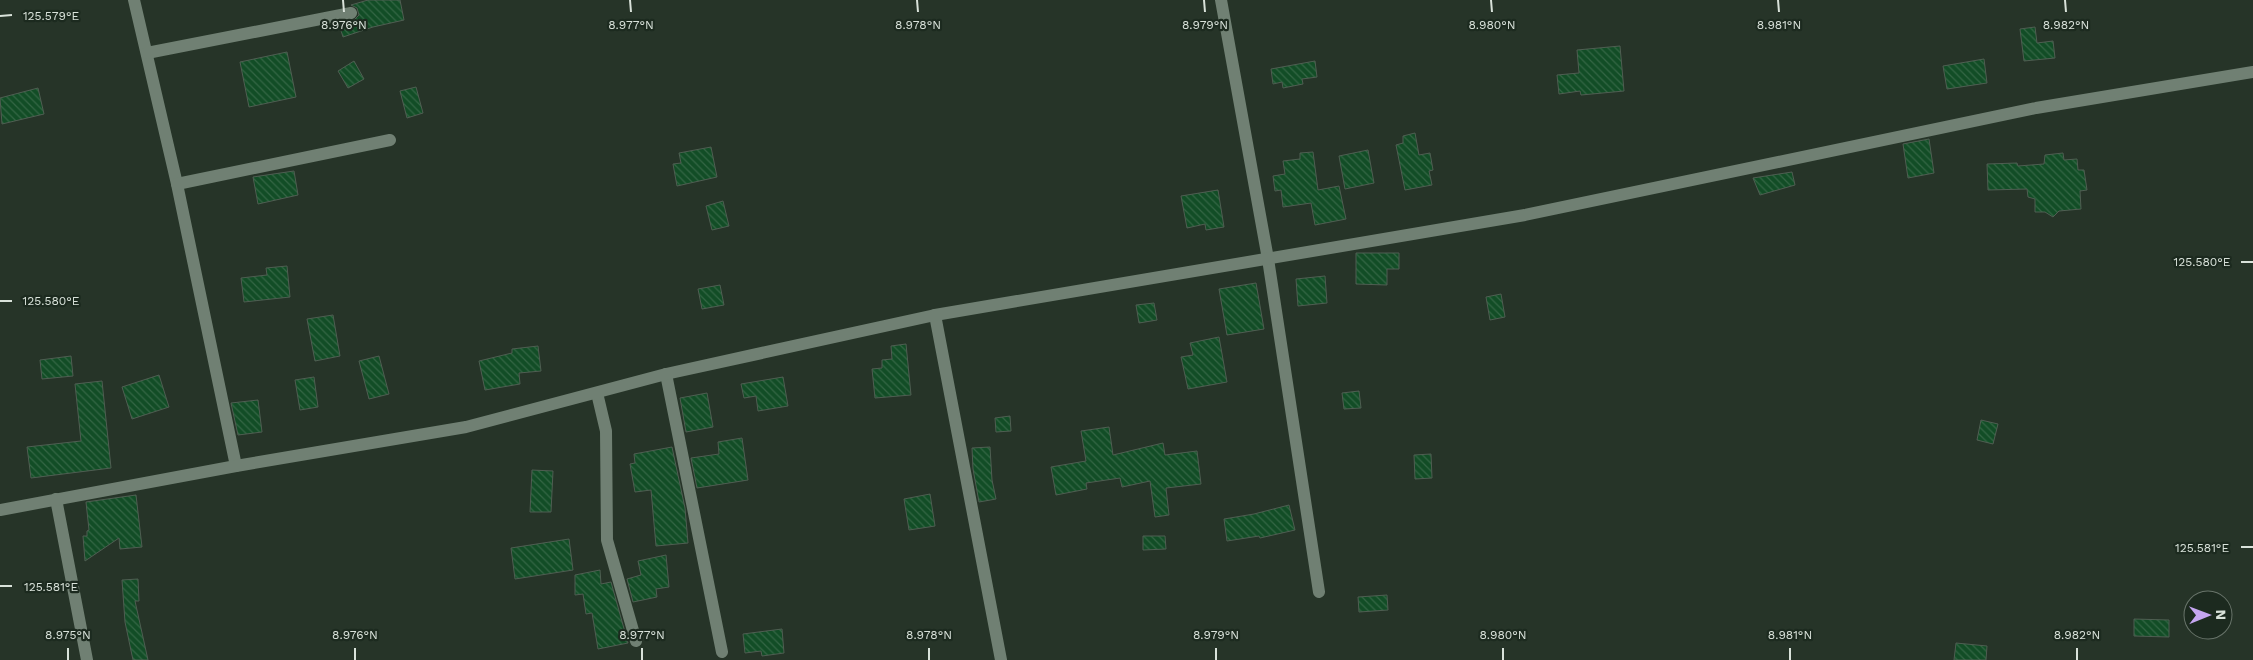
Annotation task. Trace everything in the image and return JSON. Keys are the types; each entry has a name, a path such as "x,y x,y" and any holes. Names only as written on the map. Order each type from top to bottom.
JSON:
{"street":[{"path":"134,0 177,184 236,466"},
{"path":"1221,0 1268,259 1319,592"},
{"path":"147,52 351,13"},
{"path":"0,510 236,466 466,427 666,374 935,315 1525,215 2036,108 2253,72"},
{"path":"177,184 390,140"},
{"path":"935,315 1001,660"},
{"path":"666,374 722,652"},
{"path":"597,392 606,431 607,540 636,641"},
{"path":"56,499 87,660"}],"building":[{"path":"368,0 400,0 404,20 373,27 343,37 339,24 353,21 359,15 357,8 351,5"},
{"path":"2035,27 2037,43 2053,41 2055,58 2024,61 2020,29"},
{"path":"1620,46 1624,91 1581,95 1580,91 1559,94 1557,75 1579,73 1577,50"},
{"path":"287,52 296,97 249,107 240,62"},
{"path":"1984,59 1987,83 1947,89 1943,66"},
{"path":"354,61 364,79 348,88 338,71"},
{"path":"1315,61 1317,77 1302,79 1303,84 1283,88 1282,82 1273,84 1271,69"},
{"path":"416,87 423,113 407,118 400,91"},
{"path":"38,88 44,114 2,124 0,98"},
{"path":"1415,133 1419,155 1430,153 1433,170 1429,171 1432,185 1405,190 1396,145 1403,143 1403,136"},
{"path":"1929,139 1934,173 1908,178 1903,144"},
{"path":"711,147 717,177 677,186 673,164 681,163 679,153"},
{"path":"1368,150 1374,183 1345,189 1339,156"},
{"path":"1313,152 1318,190 1339,186 1346,219 1315,225 1311,203 1283,207 1281,190 1275,191 1273,176 1285,174 1283,161 1300,159 1300,153"},
{"path":"2063,153 2064,160 2077,159 2078,170 2084,170 2087,190 2080,191 2081,209 2059,211 2053,217 2045,212 2035,212 2035,199 2028,197 2027,189 1988,190 1987,164 2017,163 2018,166 2044,164 2045,155"},
{"path":"294,171 298,195 258,204 253,177"},
{"path":"1792,172 1795,185 1760,195 1753,178"},
{"path":"1218,190 1224,227 1206,230 1205,224 1187,228 1181,196"},
{"path":"723,201 729,226 712,230 706,206"},
{"path":"1356,253 1399,253 1399,269 1387,269 1387,285 1356,284"},
{"path":"287,266 290,297 244,302 241,278 267,275 266,268"},
{"path":"1325,276 1327,303 1298,306 1296,279"},
{"path":"1256,283 1264,329 1227,335 1219,289"},
{"path":"720,285 724,305 702,309 698,289"},
{"path":"1501,294 1505,317 1490,320 1486,297"},
{"path":"1154,303 1157,320 1139,323 1136,305"},
{"path":"333,315 340,356 315,361 307,319"},
{"path":"1219,337 1227,382 1188,389 1181,357 1193,355 1190,343"},
{"path":"906,344 911,395 875,398 872,369 882,368 882,360 892,359 891,346"},
{"path":"538,346 541,371 519,373 520,384 485,390 479,361 512,353 512,349"},
{"path":"71,356 73,376 42,379 40,360"},
{"path":"379,356 389,394 369,399 359,361"},
{"path":"159,375 169,407 132,419 122,387"},
{"path":"314,377 318,407 300,410 295,380"},
{"path":"783,377 788,406 758,411 756,396 744,398 741,384"},
{"path":"102,381 111,468 31,478 27,447 81,441 75,384"},
{"path":"1359,391 1361,408 1344,409 1342,393"},
{"path":"707,393 713,427 686,432 680,398"},
{"path":"258,400 262,432 238,435 231,403"},
{"path":"1010,416 1011,431 996,432 995,418"},
{"path":"1981,420 1998,424 1993,444 1977,440"},
{"path":"1109,427 1113,455 1163,443 1165,455 1197,451 1201,484 1166,488 1169,515 1155,517 1150,481 1122,487 1120,478 1086,483 1087,489 1056,495 1051,467 1086,461 1081,431"},
{"path":"742,438 748,480 697,488 691,458 719,454 718,442"},
{"path":"672,447 685,508 688,543 656,546 651,490 635,492 630,464 635,463 634,454"},
{"path":"990,447 992,480 996,499 979,502 973,469 972,448"},
{"path":"1431,454 1432,478 1415,479 1414,455"},
{"path":"532,470 553,471 551,512 530,512"},
{"path":"930,494 935,526 909,530 904,499"},
{"path":"136,495 142,547 120,549 119,538 85,561 83,536 87,536 87,531 89,530 86,502"},
{"path":"1289,505 1295,530 1260,538 1259,536 1227,541 1224,519"},
{"path":"1143,536 1165,536 1166,549 1143,550"},
{"path":"569,539 573,570 515,579 511,548"},
{"path":"666,555 669,587 656,589 657,597 633,602 627,579 641,575 638,561"},
{"path":"600,570 601,584 611,582 628,643 598,649 592,613 586,614 583,594 575,595 575,575"},
{"path":"138,579 139,601 135,601 148,660 133,660 125,622 122,580"},
{"path":"1387,595 1388,610 1359,612 1358,597"},
{"path":"2134,619 2169,620 2169,637 2134,636"},
{"path":"782,629 784,653 762,656 761,651 745,653 743,634"},
{"path":"1956,643 1987,646 1986,660 1954,660"}]}
